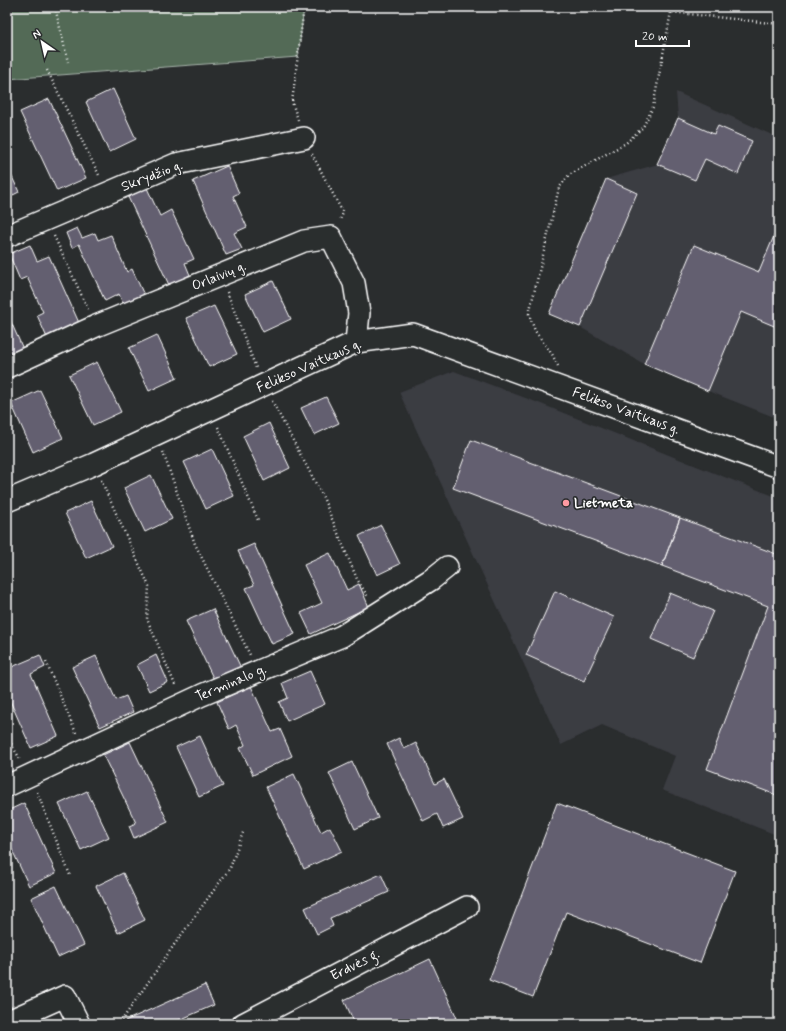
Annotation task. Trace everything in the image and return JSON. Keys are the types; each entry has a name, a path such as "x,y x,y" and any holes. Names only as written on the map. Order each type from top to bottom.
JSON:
{"street":[{"name":"Skrydžio g.","path":"7,236 176,164 304,138"},
{"name":"Orlaivių g.","path":"7,367 96,326 304,241 331,237 354,283 359,313 356,342"},
{"name":"Felikso Vaitkaus g.","path":"7,501 94,464 356,342 414,334 779,467"},
{"name":"Terminalo g.","path":"7,786 183,704 342,636 432,580 447,567"},
{"name":"Erdvės g.","path":"244,1024 467,907"},
{"path":"12,1017 65,996 79,1024"}],"path":[{"path":"55,7 68,62"},
{"path":"645,7 670,12 779,24"},
{"path":"561,387 559,367 552,354 534,331 529,314 559,188 569,175 626,143 643,127 653,107 670,12"},
{"path":"47,70 108,193"},
{"path":"46,219 96,326"},
{"path":"220,275 264,385 322,495 358,579 378,613"},
{"path":"210,410 258,520"},
{"path":"156,435 195,544 258,671"},
{"path":"94,464 149,586 147,619 183,704"},
{"path":"46,662 83,750"},
{"path":"7,737 30,775 70,875"},
{"path":"114,1024 122,1020 174,944 230,868 244,830"}],"shaded area":[{"path":"676,92 779,138 779,419 644,364 580,327 549,314 606,179 658,164 678,118"},
{"path":"454,371 779,498 779,836 662,790 675,756 602,725 561,745 399,392"}],"green space":[{"path":"7,7 304,7 298,57 7,79"}],"building":[{"path":"113,89 136,139 109,152 86,102"},
{"path":"49,99 86,178 57,191 20,112"},
{"path":"678,118 714,134 718,126 752,141 738,174 705,159 695,180 657,164"},
{"path":"7,166 19,192 7,198"},
{"path":"227,166 239,193 233,196 247,227 234,233 242,249 226,255 193,181"},
{"path":"606,179 637,193 580,327 549,314"},
{"path":"147,188 160,216 171,210 194,259 185,263 190,275 169,285 128,197"},
{"path":"779,224 779,328 741,312 708,391 644,364 694,245 759,272"},
{"path":"77,228 82,238 95,233 98,240 111,235 127,272 132,269 144,295 123,304 119,294 105,301 79,244 72,248 66,233"},
{"path":"30,245 37,261 49,256 80,325 48,340 37,315 43,312 27,277 20,280 9,254"},
{"path":"273,281 291,319 263,332 245,294"},
{"path":"214,306 237,354 209,367 186,318"},
{"path":"7,313 23,349 7,356"},
{"path":"157,335 177,378 149,391 129,348"},
{"path":"97,362 121,412 93,425 69,375"},
{"path":"40,390 63,438 33,452 11,403"},
{"path":"326,397 339,423 314,435 301,408"},
{"path":"269,423 290,468 264,481 243,436"},
{"name":"Lietmeta","path":"471,440 680,518 662,566 453,488"},
{"path":"212,449 234,496 206,509 184,462"},
{"path":"151,475 172,519 145,532 124,488"},
{"path":"91,501 112,546 86,558 65,513"},
{"path":"680,518 779,555 779,796 707,769 768,606 662,566"},
{"path":"381,525 400,564 377,575 359,536"},
{"path":"254,544 295,634 272,644 246,588 254,585 238,551"},
{"path":"330,553 347,590 359,584 369,607 311,634 301,613 322,603 304,565"},
{"path":"555,591 614,617 584,681 526,655"},
{"path":"670,593 713,611 693,657 651,639"},
{"path":"213,609 241,668 214,680 186,621"},
{"path":"40,655 45,667 31,674 58,736 31,748 7,694 7,669"},
{"path":"156,655 168,682 149,691 137,665"},
{"path":"96,656 116,700 126,696 133,712 100,727 72,667"},
{"path":"310,671 325,704 287,721 279,702 288,698 282,683"},
{"path":"251,686 272,732 280,729 292,756 253,775 240,748 245,745 236,725 229,729 217,702"},
{"path":"200,736 223,786 199,797 176,747"},
{"path":"399,738 404,749 416,743 435,784 444,779 463,819 443,828 437,814 423,821 387,744"},
{"path":"130,742 168,822 134,838 129,826 136,823 103,755"},
{"path":"352,762 378,818 355,829 329,773"},
{"path":"294,774 321,832 330,827 342,851 304,869 266,787"},
{"path":"87,791 109,837 81,850 59,804"},
{"path":"24,803 56,873 29,886 7,839 7,811"},
{"path":"557,803 735,871 700,963 566,912 533,997 489,980"},
{"path":"123,873 145,920 118,933 96,886"},
{"path":"381,874 389,892 330,918 333,926 317,934 305,908"},
{"path":"56,886 84,945 58,957 31,898"},
{"path":"430,959 457,1018 444,1024 431,1024 429,1019 418,1024 355,1024 344,1000"},
{"path":"205,985 214,1005 170,1024 126,1024 125,1021"}],"place":[{"name":"Lietmeta","path":"566,503"}]}
